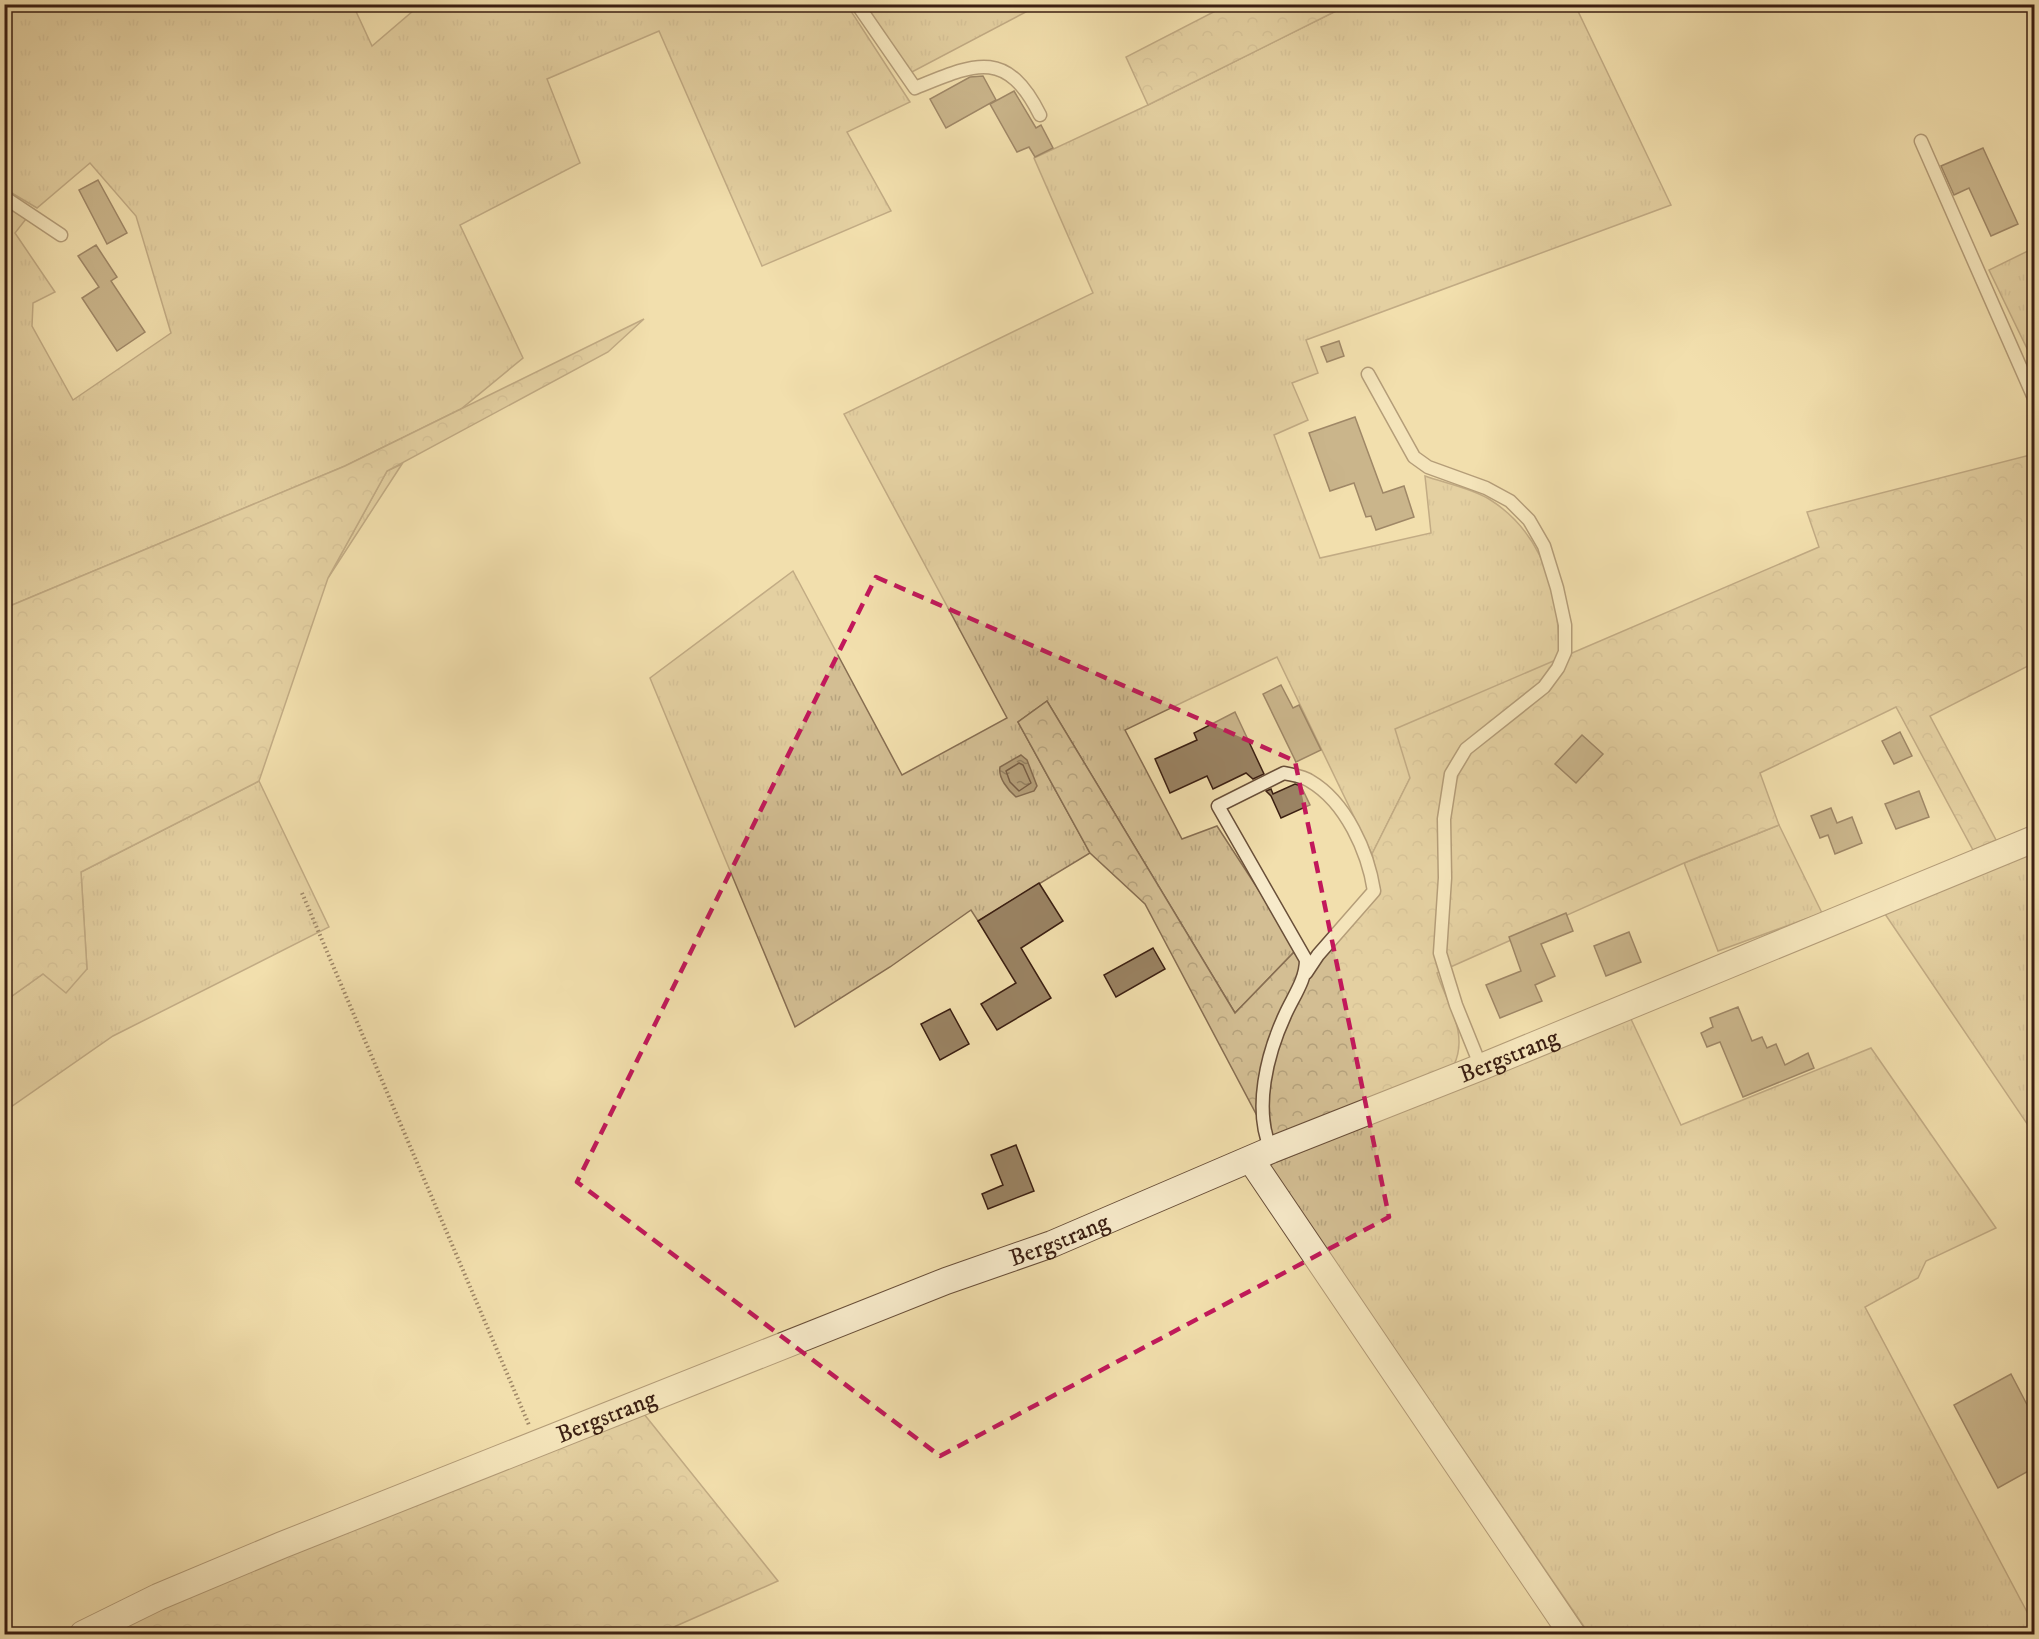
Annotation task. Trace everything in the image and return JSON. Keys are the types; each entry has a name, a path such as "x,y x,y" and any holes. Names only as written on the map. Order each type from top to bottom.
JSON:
{"street":[{"name":"Bergstrang","path":"83,1635 179,1588 946,1281 1052,1244 1261,1155 2034,839"},
{"path":"1261,1155 1572,1635"}],"lane":[{"path":"857,4 915,88 956,70 979,67 998,69 1015,78 1027,91 1040,115"},
{"path":"1921,141 2034,398"},
{"path":"4,197 61,235"},
{"path":"1368,374 1414,457 1428,467 1486,488 1510,501 1529,520 1544,546 1565,625 1565,652 1558,668 1544,687 1466,749 1451,774 1444,819 1445,878 1440,953 1456,1005 1481,1067"},
{"path":"1261,1155 1267,1141 1262,1109 1268,1066 1278,1030 1306,973 1318,955 1374,891 1365,855 1347,820 1331,797 1309,780 1284,773 1218,806 1297,942 1306,960 1306,973"}],"path":[{"path":"302,893 521,1409 540,1444"}],"highlighted area":[{"path":"876,577 1295,761 1389,1217 940,1456 577,1182"}],"green space":[{"path":"5,5 353,5 372,46 420,5 847,5 910,102 847,132 891,211 762,266 659,31 547,79 580,163 460,225 523,358 461,409 345,466 5,608 5,206 26,219 15,233 55,292 33,303 32,326 73,400 171,333 136,216 90,163 37,208 5,189"},
{"path":"865,5 1039,5 910,73"},
{"path":"1227,5 1348,5 1148,105 1126,57"},
{"path":"1348,5 1575,5 1671,205 1306,340 1318,373 1292,383 1308,420 1274,435 1320,558 1431,533 1425,476 1482,495 1508,513 1524,530 1545,569 1556,613 1559,659 1410,778 1372,854 1277,657 1125,730 1182,839 1217,826 1297,949 1235,1013 1047,701 1018,722 1090,853 978,921 971,910 890,967 795,1027 650,678 793,571 902,775 1007,718 844,414 1093,293 1034,158 1148,105"},
{"path":"2034,248 2034,363 1989,270"},
{"path":"644,319 608,352 387,471 328,578 259,781 81,872 87,969 66,993 43,974 5,1001 5,608 345,466"},
{"path":"2034,454 2034,663 1930,716 1996,840 1973,850 1896,707 1760,773 1779,825 1684,863 1437,973 1458,1030 1458,1053 1454,1065 1272,1144 1145,904 1090,853 1018,722 1047,701 1235,1013 1297,949 1313,970 1380,889 1372,854 1410,778 1395,729 1819,547 1807,512"},
{"path":"402,464 328,578 387,471"},
{"path":"259,781 329,927 113,1036 5,1111 5,1001 43,974 87,969 81,872"},
{"path":"1779,825 1822,913 1718,951 1684,863"},
{"path":"2034,848 2034,1134 1883,911"},
{"path":"1630,1017 1681,1125 1871,1048 1996,1228 1926,1261 1918,1278 1865,1307 2034,1625 2034,1634 1589,1634 1269,1165"},
{"path":"644,1414 778,1581 658,1634 113,1634 170,1603"}],"water":[{"path":"1021,755 1027,760 1037,786 1034,791 1016,797 1002,779 1000,767"}],"building":[{"path":"983,76 996,100 946,128 930,99 970,77"},
{"path":"1014,91 1036,128 1041,125 1053,148 1035,157 1029,147 1017,152 990,104"},
{"path":"1983,148 2018,224 1991,236 1969,188 1954,195 1941,166"},
{"path":"98,180 127,233 107,244 79,190"},
{"path":"96,245 117,277 111,281 145,332 117,351 82,298 99,287 78,256"},
{"path":"1339,341 1344,356 1327,362 1321,347"},
{"path":"1355,417 1383,493 1404,486 1414,517 1376,530 1371,516 1366,517 1354,483 1330,491 1309,433"},
{"path":"1281,685 1293,708 1299,705 1321,750 1296,762 1263,694"},
{"path":"1235,712 1264,774 1253,779 1246,773 1213,789 1207,776 1170,793 1155,759 1197,740 1194,733"},
{"path":"1900,732 1912,756 1894,764 1882,741"},
{"path":"1582,735 1603,754 1576,783 1555,764"},
{"path":"1295,784 1301,786 1310,805 1281,818 1271,796 1266,791 1271,789 1273,794"},
{"path":"1919,791 1929,817 1896,829 1885,804"},
{"path":"1831,808 1837,823 1852,817 1862,843 1835,854 1828,835 1820,838 1811,816"},
{"path":"1039,883 1063,921 1021,948 1051,998 997,1030 981,1004 1016,983 978,921"},
{"path":"1566,913 1573,931 1541,944 1555,976 1535,985 1542,1001 1500,1018 1486,985 1521,971 1509,937"},
{"path":"1629,932 1641,962 1606,976 1594,946"},
{"path":"1153,948 1165,969 1116,997 1104,975"},
{"path":"1738,1007 1752,1041 1762,1037 1767,1048 1776,1044 1785,1065 1808,1053 1814,1068 1743,1097 1720,1042 1707,1047 1701,1033 1713,1027 1710,1018"},
{"path":"950,1009 969,1044 940,1060 921,1024"},
{"path":"1016,1145 1034,1191 988,1209 982,1194 1003,1185 991,1155"},
{"path":"2011,1374 2034,1418 2034,1468 1998,1488 1954,1405"}]}
